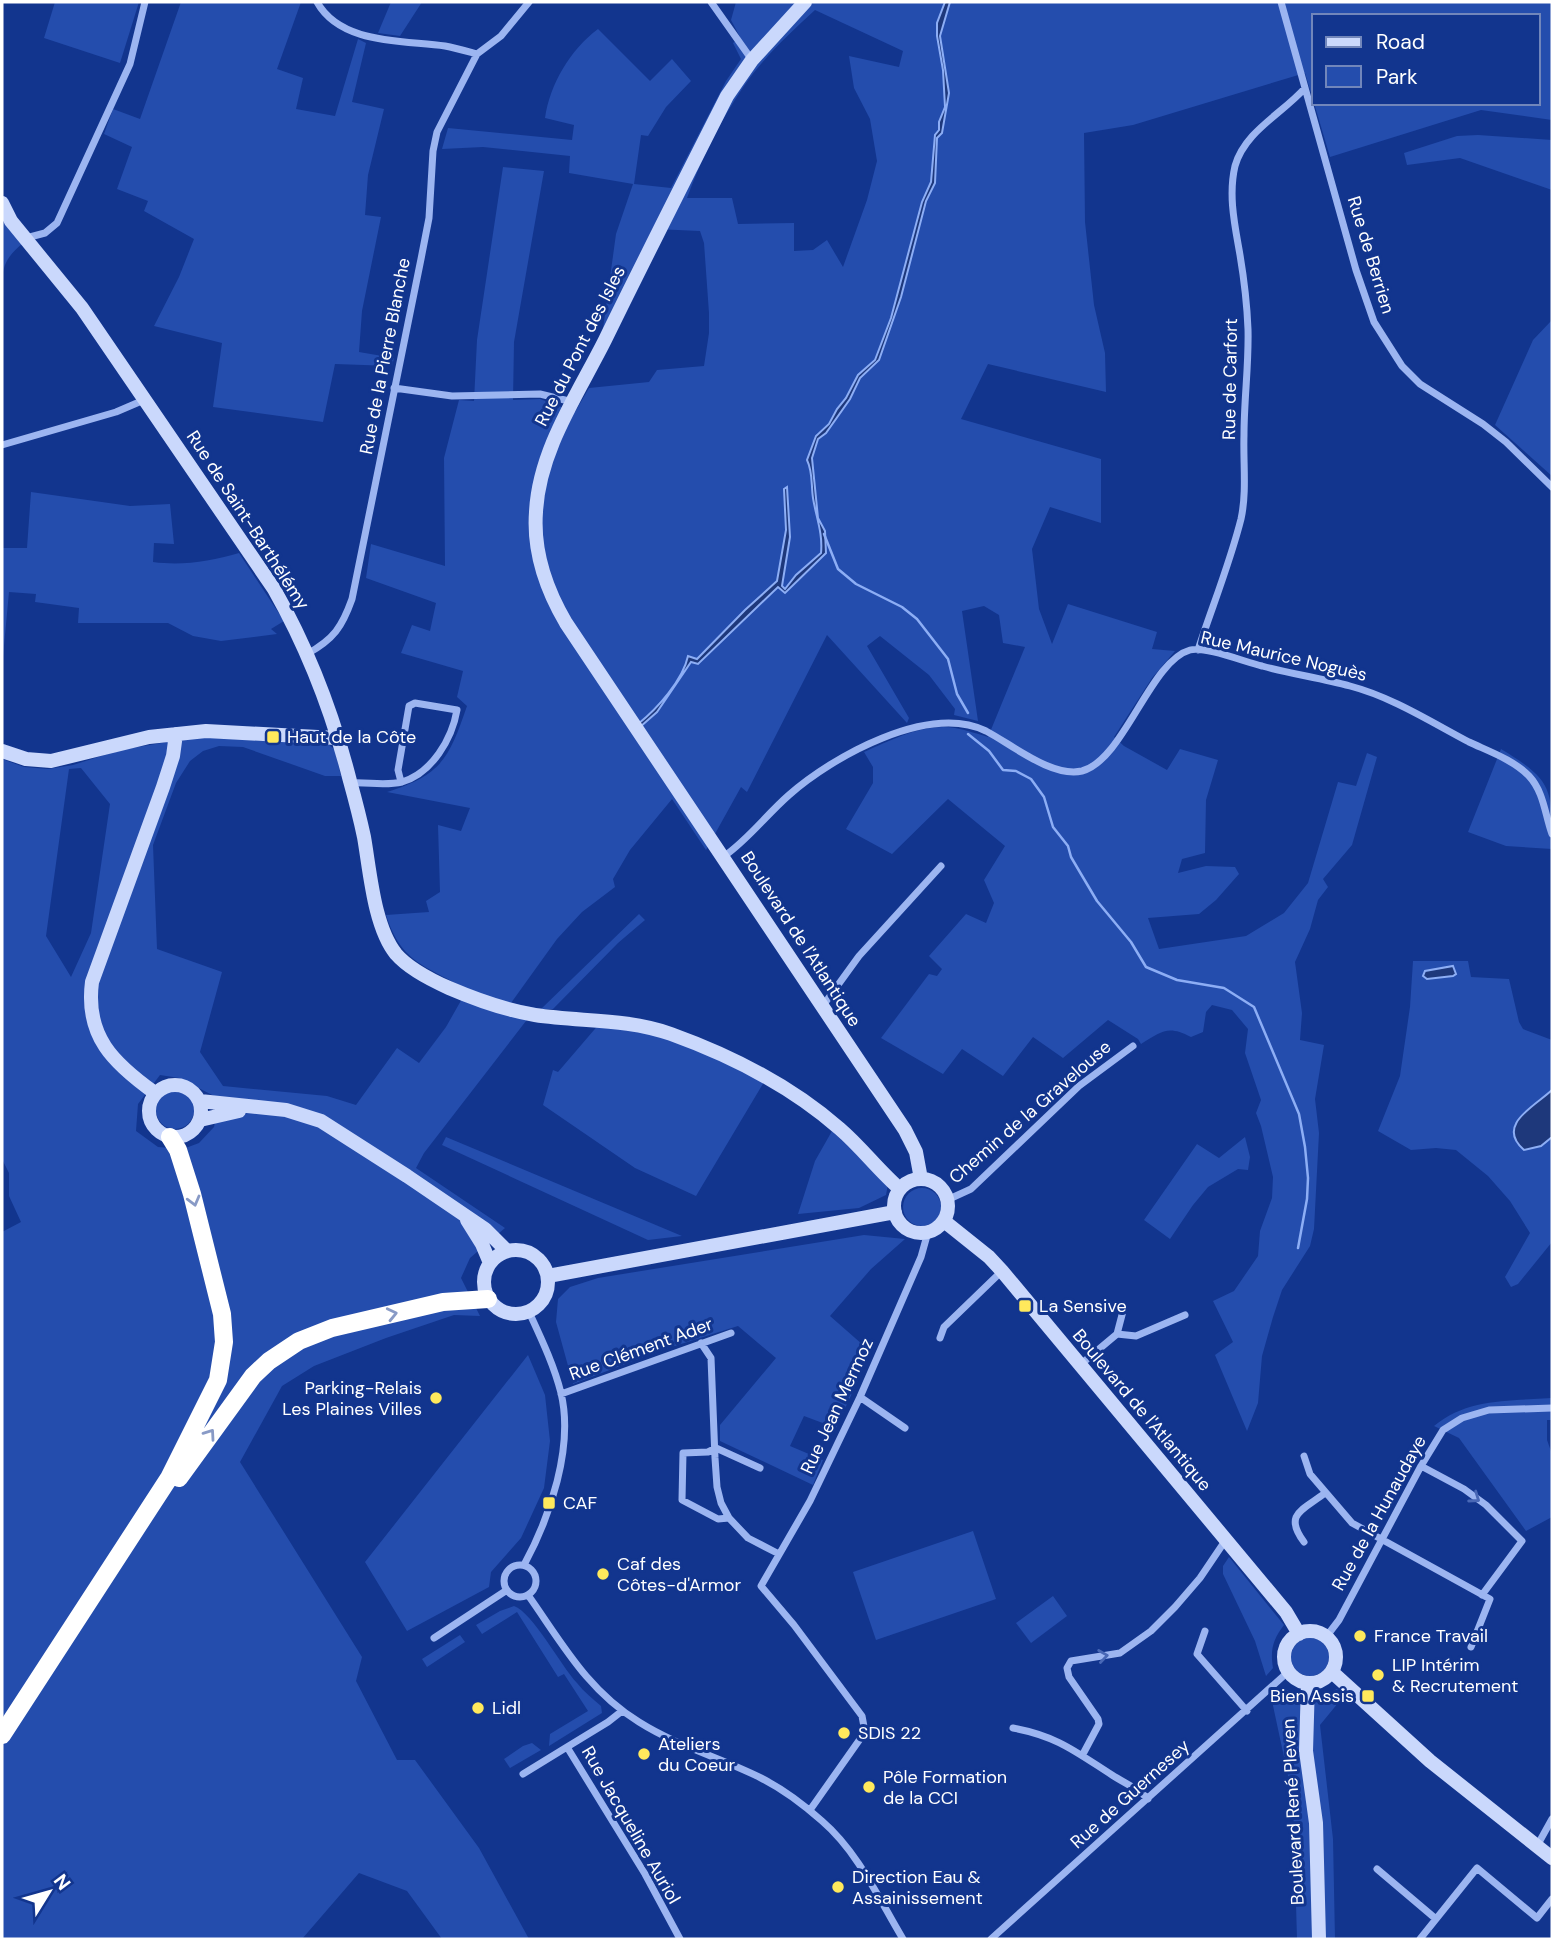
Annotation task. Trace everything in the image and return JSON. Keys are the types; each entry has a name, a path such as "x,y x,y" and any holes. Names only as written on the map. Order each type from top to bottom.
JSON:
{"highway":[{"path":"2,1735 169,1478 218,1380 223,1360 222,1314 192,1194 178,1150 170,1137"},
{"path":"85,1609 243,1388 269,1361 299,1340 332,1328 443,1302 488,1299"}],"main road":[{"name":"Rue du Pont des Isles","path":"635,726 554,602 542,573 536,543 536,512 547,454 727,96 752,60 806,2"},
{"name":"Rue de Saint-Barthélémy","path":"2,203 11,221 82,308 274,589 295,626 351,783 378,914 396,954 439,983 497,1007 536,1015 643,1026 730,1058 799,1098 830,1121 900,1189"},
{"name":"Boulevard de l'Atlantique","path":"635,726 905,1130 916,1152 921,1179"},
{"path":"2,751 26,759 51,761 149,737 206,731 336,737"},
{"path":"155,1093 108,1051 98,1036 89,1002 92,982 173,756 176,734"},
{"path":"255,1108 200,1120 188,1134 170,1137 156,1130 148,1108 155,1093 162,1087 180,1084 188,1088 200,1101 286,1110 321,1121 465,1215 485,1229 506,1250"},
{"path":"200,1101 200,1120"},
{"path":"921,1179 937,1185 947,1200 948,1207 944,1221 928,1233 903,1227 895,1212 896,1196 900,1189 921,1179"},
{"path":"548,1276 895,1212"},
{"path":"465,1215 490,1263"},
{"name":"Boulevard de l'Atlantique","path":"944,1221 989,1257 1002,1271 1286,1612 1299,1634"},
{"path":"506,1250 523,1250 531,1254 544,1267 548,1276 547,1293 537,1307 529,1312 511,1314 494,1307 488,1299 484,1279 490,1263 506,1250"},
{"path":"1313,1632 1326,1637 1332,1643 1336,1657 1332,1672 1322,1681 1308,1683 1294,1677 1289,1671 1285,1655 1292,1639 1299,1634 1313,1632"},
{"path":"1332,1672 1430,1761 1552,1858"},
{"name":"Boulevard René Pleven","path":"1308,1683 1306,1751 1316,1823 1319,1939"}],"street":[{"path":"26,238 46,233 57,223 130,64 145,2"},
{"path":"317,2 321,9 343,27 367,36 397,42 446,46 477,54 501,36 529,2"},
{"path":"711,2 752,60"},
{"name":"Rue de Berrien","path":"1281,2 1356,270 1374,322 1402,366 1420,384 1483,424 1506,442 1552,487"},
{"name":"Rue de la Pierre Blanche","path":"307,654 334,635 343,624 352,599 429,218 433,151 437,132 477,54"},
{"name":"Rue de Carfort","path":"1198,650 1241,517 1245,483 1248,341 1245,292 1234,220 1233,180 1239,154 1247,142 1305,88"},
{"path":"394,388 452,396 540,394 573,402"},
{"path":"2,445 116,412 145,399"},
{"name":"Rue Maurice Noguès","path":"723,857 735,849 786,797 830,763 921,725 943,722 966,725 984,730 1051,767 1070,772 1084,770 1095,764 1118,740 1175,659 1190,650 1350,686 1391,701 1529,775 1541,793 1552,834"},
{"path":"351,783 401,782 412,777 438,755 454,724 457,710 415,703 409,706 398,771 401,782"},
{"path":"822,1007 859,956 941,866"},
{"name":"Chemin de la Gravelouse","path":"947,1200 971,1189 1079,1086 1133,1046"},
{"name":"Rue Jean Mermoz","path":"810,1810 865,1732 862,1716 794,1625 761,1586 810,1501 860,1396 921,1257 928,1233"},
{"path":"940,1338 944,1327 1002,1271"},
{"path":"1079,1365 1117,1334 1123,1311"},
{"path":"524,1564 545,1516 561,1464 564,1435 561,1394 548,1354 529,1312"},
{"path":"1117,1334 1136,1336 1185,1315"},
{"name":"Rue Clément Ader","path":"561,1394 731,1333"},
{"path":"701,1343 711,1358 717,1487 729,1518 748,1538 779,1554"},
{"path":"860,1396 905,1428"},
{"name":"Rue de la Hunaudaye","path":"1326,1637 1339,1620 1443,1430 1462,1418 1489,1410 1552,1409"},
{"path":"729,1518 718,1518 682,1500 683,1453 716,1448 760,1468"},
{"path":"1304,1456 1310,1474 1352,1523 1490,1599 1471,1647"},
{"path":"1421,1466 1464,1489 1486,1505 1522,1541 1482,1595"},
{"path":"1304,1542 1294,1529 1294,1521 1297,1515 1325,1493"},
{"path":"1083,1754 1097,1730 1098,1718 1069,1677 1067,1668 1071,1661 1113,1655 1139,1641 1175,1607 1200,1578 1225,1541"},
{"path":"524,1564 533,1571 537,1581 532,1592 519,1597 507,1590 504,1580 508,1569 524,1564"},
{"path":"434,1638 507,1590"},
{"path":"528,1595 569,1658 597,1689 622,1711 656,1732 767,1781 825,1823 850,1852 904,1939"},
{"path":"1205,1632 1198,1654 1247,1711"},
{"name":"Rue de Guernesey","path":"991,1939 1289,1671"},
{"name":"Rue Jacqueline Auriol","path":"622,1711 567,1747 645,1874 680,1939"},
{"path":"1013,1728 1037,1733 1083,1754 1112,1775 1141,1791 1148,1799"},
{"path":"523,1773 567,1747"},
{"path":"1537,1846 1552,1819"},
{"path":"1420,1939 1477,1868 1537,1918 1552,1899"},
{"path":"1377,1869 1436,1919"}],"green space":[{"path":"55,2 139,2 120,63 44,38"},
{"path":"181,2 301,2 277,69 303,78 296,109 335,116 358,39 366,43 352,102 384,109 368,175 365,215 381,217 362,311 359,352 394,358 392,366 335,364 323,422 213,407 222,343 154,326 179,277 194,239 144,211 148,201 117,189 132,147 104,134 113,109 140,119"},
{"path":"391,2 422,2 400,36 378,33"},
{"path":"736,2 1552,2 1552,120 1481,110 1330,157 1315,105 1540,105 1540,14 1312,14 1312,97 1305,73 1133,125 1084,133 1085,222 1094,305 1105,353 1106,392 988,364 961,419 1101,459 1101,523 1050,507 1032,549 1039,609 1052,644 1068,604 1157,632 1152,649 1175,651 1152,678 1114,737 1124,746 1167,770 1180,749 1218,760 1206,800 1205,853 1182,859 1178,873 1206,866 1235,867 1239,874 1216,900 1199,914 1148,918 1159,949 1246,936 1284,913 1308,883 1338,782 1356,786 1367,753 1377,757 1352,845 1323,879 1328,887 1318,900 1310,929 1295,962 1302,1013 1300,1040 1324,1045 1315,1099 1319,1133 1314,1229 1310,1246 1282,1290 1273,1317 1262,1356 1258,1403 1247,1431 1215,1355 1233,1342 1213,1301 1234,1291 1258,1256 1260,1231 1272,1198 1273,1177 1256,1113 1261,1100 1245,1053 1248,1029 1232,1010 1212,1005 1206,1012 1203,1032 1191,1037 1176,1031 1165,1031 1141,1044 1138,1039 1108,1020 1063,1058 1033,1037 1003,1076 962,1049 943,1074 881,1038 929,974 937,976 942,969 929,956 966,914 986,923 994,903 984,880 1005,846 948,799 892,854 846,829 873,783 873,767 864,752 908,734 931,728 955,728 988,737 1025,647 1003,643 999,615 984,606 962,611 978,721 954,715 955,709 929,675 880,636 867,646 909,718 907,723 827,635 747,792 741,787 706,850 672,799 630,850 613,879 615,887 582,912 557,939 511,1003 536,1008 424,1153 416,1168 505,1228 470,1258 461,1278 480,1316 454,1315 314,1366 282,1386 240,1462 362,1657 356,1681 397,1760 415,1760 479,1848 529,1939 442,1939 407,1891 359,1873 302,1939 2,1939 2,1232 21,1222 9,1196 9,1173 2,1159 2,759 24,767 48,769 73,765 120,750 197,737 328,744 335,750 341,776 325,776 243,747 219,746 203,751 190,761 176,783 153,845 157,949 222,972 200,1052 223,1086 327,1096 356,1105 397,1048 419,1063 446,1027 467,990 408,954 392,932 386,915 429,912 426,901 440,892 438,825 461,831 470,808 387,792 420,779 441,762 455,739 467,706 457,697 463,671 401,653 412,625 430,631 436,603 366,578 371,544 445,566 444,458 459,400 474,401 477,340 503,167 544,171 514,342 513,400 540,399 575,412 589,388 649,382 657,370 704,366 709,333 704,243 700,231 655,229 602,336 616,234 633,184 569,173 570,156 483,147 442,149 448,128 572,140 574,125 545,118 548,105 551,93 570,57 598,29 650,81 672,59 691,81 666,107 648,136 641,135 634,184 671,188 726,81 741,59 733,43 740,37 731,20","holes":["815,10 903,51 899,67 849,56 854,88 870,119 877,161 867,200 843,267 827,240 813,250 794,251 794,223 738,224 732,198 687,198 712,140 744,86 768,56","81,768 110,804 91,933 71,977 46,936 69,769","160,1075 179,1078 220,1099 214,1127 199,1143 183,1149 158,1147 136,1131 138,1104"]},
{"path":"1457,136 1552,140 1552,190 1460,158 1407,165 1404,153"},
{"path":"2,211 22,244 8,260 2,281"},
{"path":"1552,320 1552,476 1495,425 1533,340"},
{"path":"31,492 130,506 170,504 174,544 154,543 153,562 197,562 239,553 284,621 271,629 277,634 221,641 193,636 168,623 78,623 79,608 35,602 36,594 9,592 2,667 2,548 27,548"},
{"path":"1501,749 1531,770 1546,789 1550,799 1552,849 1506,846 1468,832"},
{"path":"639,914 645,920 618,943 553,1009 541,1009"},
{"path":"1413,961 1468,961 1471,977 1509,979 1523,1029 1552,1040 1552,1090 1532,1105 1514,1126 1541,1146 1552,1137 1552,1242 1518,1284 1511,1287 1505,1277 1530,1233 1510,1201 1488,1176 1456,1150 1411,1150 1378,1131 1400,1076 1410,1007"},
{"path":"606,1016 646,1021 764,1082 696,1196 635,1168 543,1105 553,1070 558,1072"},
{"path":"175,1091 188,1097 194,1110 188,1123 175,1129 162,1123 156,1110 162,1097"},
{"path":"832,1131 888,1184 886,1195 859,1208 798,1214 815,1161"},
{"path":"446,1137 682,1236 648,1240 442,1145"},
{"path":"1245,1137 1250,1157 1248,1170 1238,1169 1208,1187 1170,1239 1144,1220 1197,1144 1219,1158"},
{"path":"922,1188 935,1194 941,1207 935,1220 922,1226 909,1220 903,1207 909,1194"},
{"path":"864,1235 905,1239 871,1269 830,1316 871,1352 836,1428 804,1416 790,1446 823,1460 813,1485 720,1441 720,1425 776,1358 738,1326 662,1350 573,1384 556,1322 558,1299 570,1287 598,1278"},
{"path":"528,1355 545,1395 550,1441 544,1488 521,1538 491,1572 489,1587 407,1631 365,1562"},
{"path":"1552,1398 1552,1420 1547,1420 1547,1440 1552,1454 1552,1517 1526,1531 1459,1438 1434,1426 1461,1410 1475,1406"},
{"path":"973,1531 996,1599 876,1640 853,1572"},
{"path":"1229,1557 1284,1625 1273,1645 1273,1668 1266,1676 1255,1641 1223,1574 1223,1566"},
{"path":"1053,1596 1067,1616 1031,1643 1016,1623"},
{"path":"514,1606 530,1619 570,1675 601,1706 602,1713 549,1746 550,1734 588,1711 564,1674 558,1677 517,1612 482,1634 476,1625"},
{"path":"460,1635 465,1642 427,1667 422,1659"},
{"path":"1310,1638 1323,1644 1329,1657 1323,1670 1310,1676 1297,1670 1291,1657 1297,1644"},
{"path":"1285,1689 1298,1695 1311,1696 1324,1695 1337,1689 1343,1697 1320,1725 1333,1839 1335,1939 1297,1939 1293,1799 1272,1701"},
{"path":"532,1743 541,1750 510,1768 504,1759"}],"shaded area":[{"path":"945,2 950,2 940,36 949,93 942,133 937,138 935,183 926,201 901,297 879,360 860,378 850,399 826,433 818,439 812,458 818,518 825,531 826,553 785,593 778,587 698,664 691,662 657,712 640,727 638,724 675,684 688,656 697,659 777,581 786,530 784,489 787,487 790,537 782,586 785,589 796,575 821,553 820,532 807,460 816,436 829,424 858,375 875,360 891,318 922,202 931,182 935,135 945,107 937,23"},
{"path":"1453,966 1456,974 1453,976 1427,979 1423,976 1425,971"},
{"path":"1552,1090 1552,1137 1541,1146 1524,1150 1516,1141 1516,1124 1528,1109"}],"waterway":[{"path":"824,534 838,569 856,584 902,607 917,619 948,659 957,694 968,713"},
{"path":"968,734 989,751 1003,770 1016,771 1031,779 1044,797 1053,827 1068,846 1071,857 1097,901 1131,942 1146,967 1177,980 1224,988 1254,1007 1299,1114 1308,1178 1298,1248"}],"place":[{"name":"Haut de la Côte","path":"273,737"},
{"name":"La Sensive","path":"1025,1306"},
{"name":"Parking-Relais Les Plaines Villes","path":"436,1398"},
{"name":"CAF","path":"549,1503"},
{"name":"Caf des Côtes-d'Armor","path":"603,1574"},
{"name":"France Travail","path":"1360,1636"},
{"name":"LIP Intérim & Recrutement","path":"1378,1675"},
{"name":"Bien Assis","path":"1368,1696"},
{"name":"Lidl","path":"478,1708"},
{"name":"SDIS 22","path":"844,1733"},
{"name":"Ateliers du Coeur","path":"644,1754"},
{"name":"Pôle Formation de la CCI","path":"869,1787"},
{"name":"Direction Eau & Assainissement","path":"838,1887"}]}
